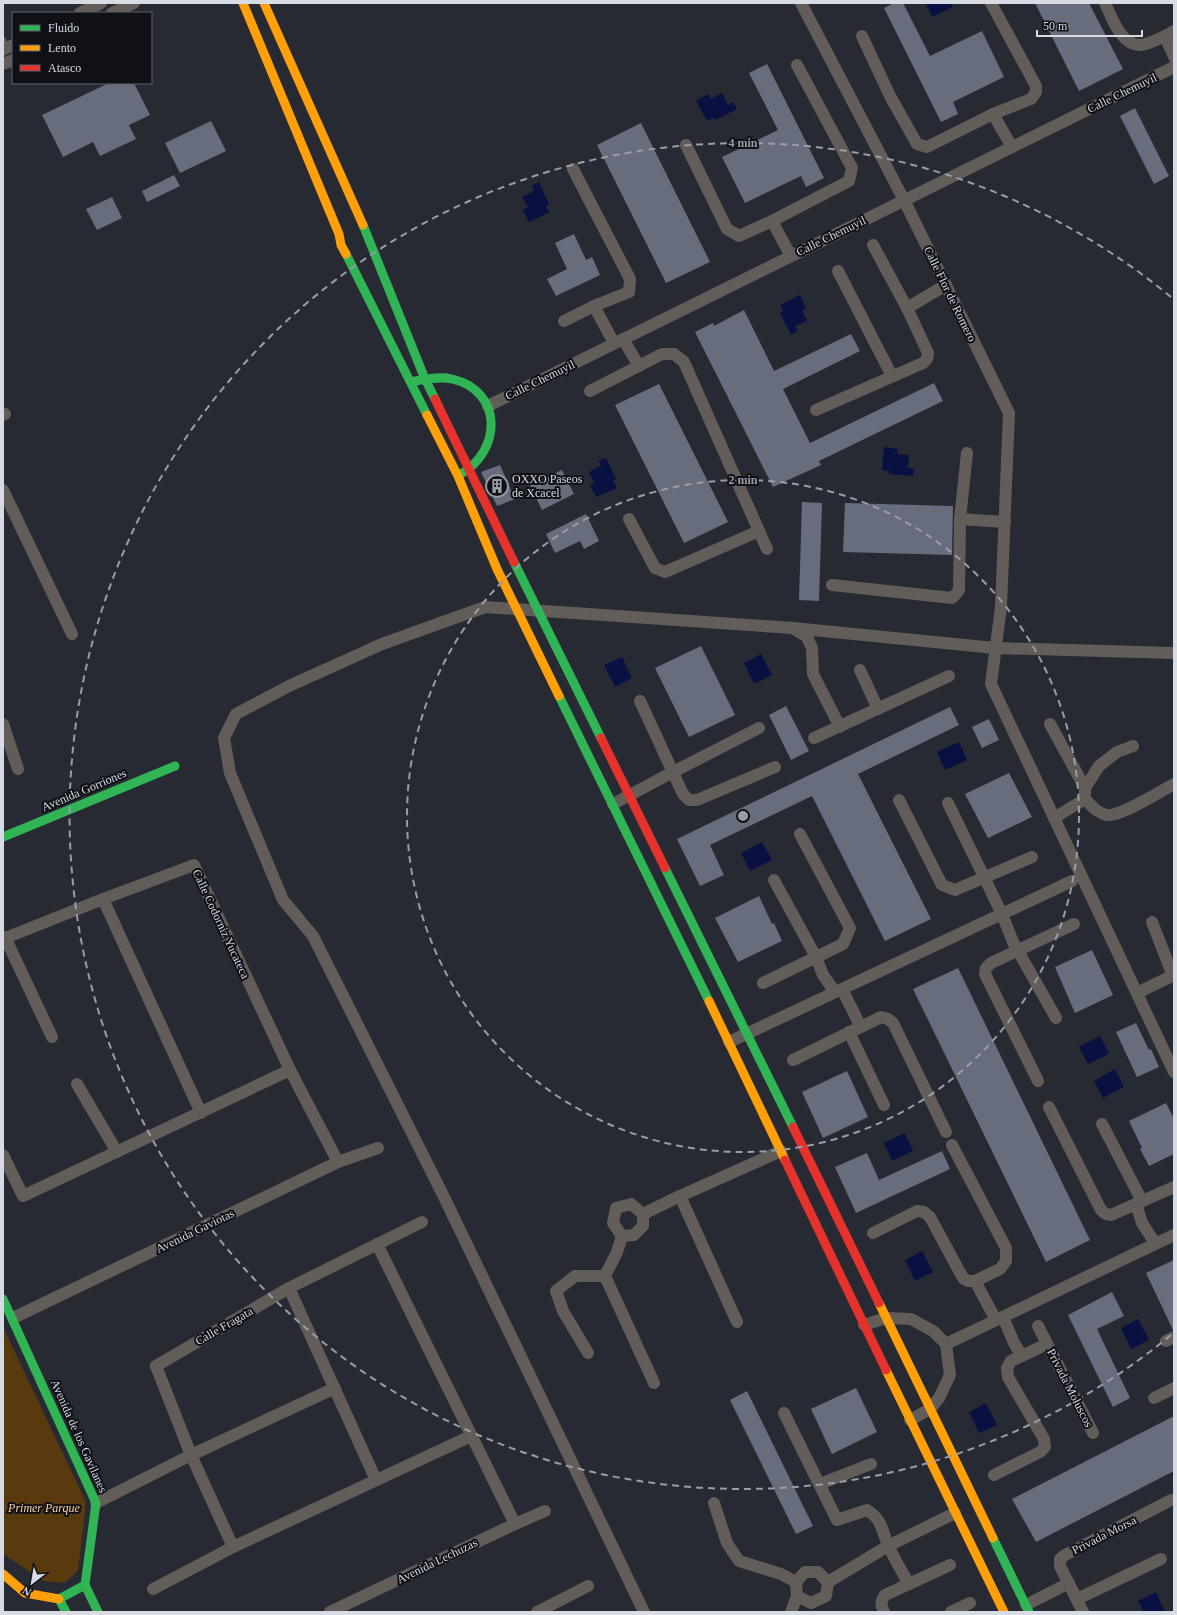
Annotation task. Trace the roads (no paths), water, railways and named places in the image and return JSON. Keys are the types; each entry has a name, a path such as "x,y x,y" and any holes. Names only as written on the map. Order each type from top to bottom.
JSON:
{"main road":[{"path":"243,3 340,234 341,245 458,476 516,608 730,1042 864,1325 1004,1612"},
{"path":"264,3 366,231 425,379 747,1033 1027,1609"},
{"path":"411,382 425,379 447,378 460,382 472,389 488,406 491,424 490,439 476,464 458,476"},
{"name":"Avenida Gorriones","path":"3,837 175,766"},
{"name":"Avenida de los Gavilanes","path":"3,1299 13,1318 96,1503 85,1585"},
{"path":"3,1574 25,1593 59,1599 85,1585 98,1612"},
{"path":"59,1599 66,1612"}],"street":[{"path":"82,12 101,3"},
{"path":"114,12 134,3"},
{"name":"Calle Flor de Romero","path":"801,3 904,200 1009,413 1001,607 991,684 1174,1072"},
{"path":"862,36 890,96 917,144 927,147 994,114 1031,99 1036,92 1036,86 991,3"},
{"path":"1105,3 1123,37 1133,43 1142,45 1169,34 1174,57"},
{"path":"686,145 727,229 739,236 772,221 849,181 852,168 797,64"},
{"name":"Calle Chemuyil","path":"488,406 1174,67"},
{"path":"994,114 1012,147"},
{"path":"564,321 594,306 630,292 630,279 573,169"},
{"path":"772,221 790,256"},
{"path":"816,410 923,363 927,359 928,353 907,308 873,245"},
{"path":"838,271 892,376"},
{"path":"907,308 946,285"},
{"path":"594,306 618,341 639,366"},
{"path":"590,391 662,354 674,354 684,362 767,549"},
{"path":"832,585 952,598 959,590 960,518 967,453"},
{"path":"3,490 72,634"},
{"path":"960,518 1004,522"},
{"path":"629,519 655,568 665,572 759,531"},
{"path":"644,1612 444,1196 316,943 283,900 230,773 224,738 236,714 289,686 382,644 485,607 793,628 995,648 1174,653"},
{"path":"793,628 807,637 812,648 813,674 840,727"},
{"path":"860,670 878,709"},
{"path":"814,738 950,676"},
{"path":"640,701 683,794 689,800 697,800 775,767"},
{"path":"3,724 18,769"},
{"path":"1050,724 1085,793 1096,811 1108,815 1125,810 1174,784"},
{"path":"613,804 759,728"},
{"path":"1054,818 1085,793 1099,766 1117,752 1133,746"},
{"path":"899,800 942,885 954,890 1032,857"},
{"path":"948,803 1002,914 1013,942 1056,1018"},
{"path":"763,983 843,944 850,928 800,834"},
{"name":"Calle Codorniz Yucateca","path":"52,1037 4,938 194,865 290,1070 338,1162"},
{"path":"774,880 816,958 823,975 838,991 861,1027"},
{"path":"730,1042 1072,881"},
{"path":"103,899 201,1113"},
{"path":"1136,993 1174,976 1152,922"},
{"path":"1038,1081 985,974 986,968 991,963 1074,924"},
{"path":"793,1060 881,1018 888,1019 893,1023 946,1132"},
{"path":"849,1032 884,1105"},
{"path":"3,1155 23,1196 290,1070"},
{"path":"77,1084 117,1152"},
{"path":"1049,1107 1101,1210 1106,1214 1111,1215 1174,1187"},
{"path":"1102,1124 1139,1202 1142,1223 1155,1242"},
{"path":"873,1233 917,1211 924,1212 930,1217 962,1278 975,1282 1000,1269 1006,1261 1006,1248 952,1145"},
{"name":"Avenida Gaviotas","path":"13,1318 338,1162 378,1148"},
{"path":"643,1214 781,1151"},
{"path":"680,1196 737,1322"},
{"path":"622,1236 613,1223 616,1208 631,1204 643,1214"},
{"path":"622,1236 634,1235 643,1226 643,1214"},
{"name":"Calle Fragata","path":"233,1547 191,1455 156,1366 289,1288 422,1222"},
{"path":"946,1344 1155,1242 1174,1235"},
{"path":"605,1276 617,1252 622,1236"},
{"path":"377,1244 514,1524"},
{"path":"588,1353 563,1311 556,1291 575,1276 605,1276"},
{"path":"605,1276 654,1384"},
{"path":"975,1282 1000,1318 1022,1356"},
{"path":"289,1288 376,1480"},
{"path":"864,1325 886,1318 911,1319 933,1331 946,1344 950,1376 939,1398 930,1409 910,1420"},
{"name":"Privada Moluscos","path":"1038,1326 1093,1433"},
{"name":"Privada Moluscos","path":"994,1475 1040,1452 1045,1447 1044,1439 1008,1377 1007,1368 1011,1361 1047,1344"},
{"path":"96,1503 191,1455 335,1388"},
{"path":"1154,1398 1174,1388"},
{"path":"784,1413 837,1520 867,1510 876,1516 882,1527 888,1546 909,1584"},
{"path":"153,1589 233,1547 471,1436"},
{"path":"820,1484 871,1464"},
{"name":"Privada Morsa","path":"1083,1612 1060,1566 1060,1559 1171,1500"},
{"path":"714,1503 727,1543 739,1561 781,1574 796,1582"},
{"name":"Avenida Lechuzas","path":"330,1612 353,1607 514,1524 545,1511"},
{"path":"828,1582 888,1546 955,1513"},
{"path":"1076,1599 1161,1559"},
{"path":"884,1612 881,1605 885,1595 950,1565"},
{"path":"791,1612 797,1596 796,1582 805,1572 818,1572 828,1582"},
{"path":"797,1596 811,1603 826,1596 828,1582"},
{"path":"1027,1609 1068,1583"},
{"path":"537,1612 560,1607 588,1586"},
{"path":"951,1612 970,1603"}],"place":[{"name":"OXXO Paseos de Xcacel","path":"497,486"}],"park label":[{"name":"Primer Parque","path":"44,1508"}]}
